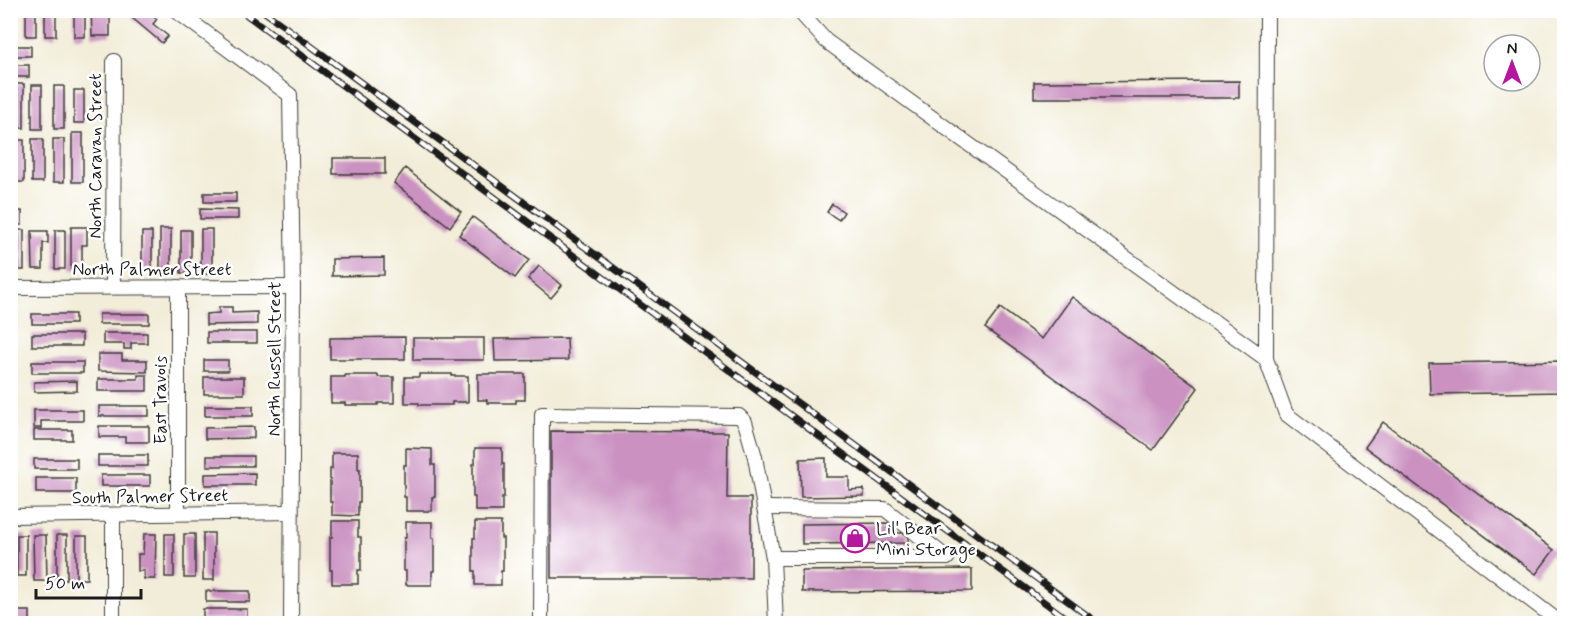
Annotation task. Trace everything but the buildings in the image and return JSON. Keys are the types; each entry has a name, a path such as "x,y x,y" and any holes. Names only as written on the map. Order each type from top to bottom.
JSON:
{"street":[{"name":"North Russell Street","path":"175,10 290,95 293,287 291,624"},
{"path":"798,10 826,41 1266,359"},
{"path":"1267,10 1266,359 1286,414 1562,624"},
{"name":"North Caravan Street","path":"113,287 114,61"},
{"name":"East Travois","path":"178,287 178,513"},
{"name":"North Palmer Street","path":"10,288 293,287"},
{"path":"541,624 542,414 739,416 745,422 755,457 773,558 776,624"},
{"path":"764,508 885,508 947,558 773,558"},
{"name":"South Palmer Street","path":"10,516 291,512"},
{"path":"113,515 113,624"}],"railway":[{"path":"240,10 1074,624"},
{"path":"262,10 1099,624"}],"place":[{"name":"Lil' Bear Mini Storage","path":"855,538"}]}
